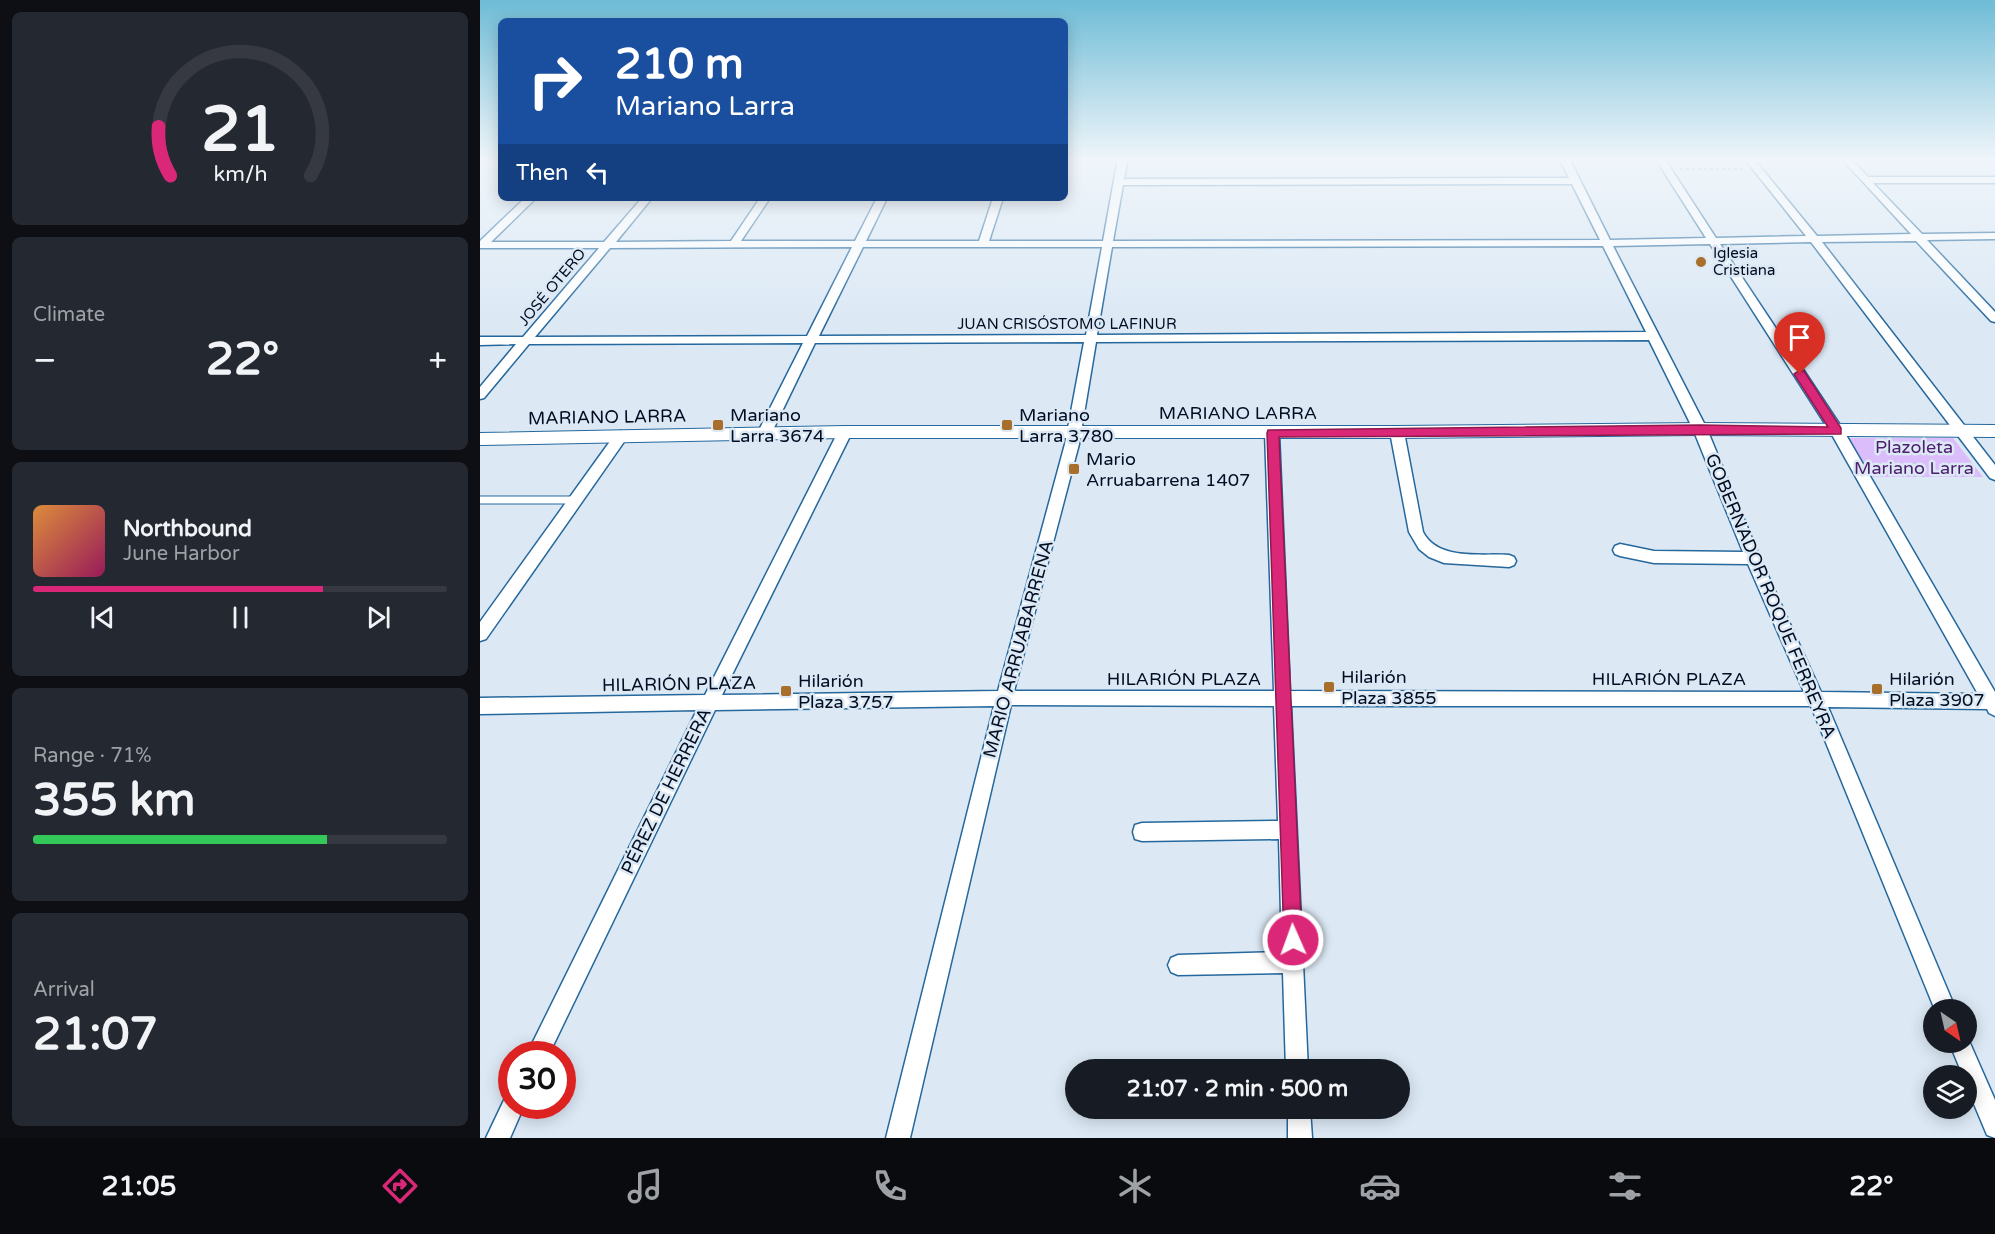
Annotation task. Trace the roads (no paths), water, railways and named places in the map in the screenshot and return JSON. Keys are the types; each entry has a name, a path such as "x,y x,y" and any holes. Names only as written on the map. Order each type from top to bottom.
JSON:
{"main road":[{"name":"MARIANO LARRA","path":"480,439 765,432 1272,433 1700,429 1995,431"}],"street":[{"path":"481,245 517,211"},
{"name":"JOSÉ OTERO","path":"480,395 636,211"},
{"path":"734,244 756,211"},
{"path":"765,432 875,211"},
{"path":"983,244 994,211"},
{"name":"MARIO ARRUABARRENA","path":"898,1138 1004,698 1074,431 1113,211"},
{"name":"GOBERNADOR ROQUE FERREYRA","path":"1591,211 1700,429 1941,999"},
{"path":"1694,211 1837,431 1994,704"},
{"path":"1791,211 1964,431 1995,475"},
{"path":"1894,211 1995,319"},
{"path":"481,245 1607,243 1995,236"},
{"path":"1976,299 1995,299"},
{"name":"JUAN CRISÓSTOMO LAFINUR","path":"480,340 1654,336"},
{"name":"PÉREZ DE HERRERA","path":"544,1041 845,432"},
{"path":"1397,432 1420,541 1435,555 1509,561"},
{"path":"1272,433 1297,1059"},
{"path":"480,634 578,500 621,436"},
{"path":"1620,550 1654,557 1753,558"},
{"name":"HILARIÓN PLAZA","path":"480,706 1004,698 1816,699 1994,704"},
{"path":"1142,831 1289,830"},
{"path":"1178,965 1294,962"},
{"path":"1965,1053 1995,1127"},
{"path":"498,1138 507,1119"},
{"path":"1299,1119 1299,1138"}],"lane":[{"path":"480,500 578,500"}],"place":[{"name":"Iglesia Cristiana","path":"1701,262"},
{"name":"Mariano Larra 3674","path":"718,425"},
{"name":"Mariano Larra 3780","path":"1007,425"},
{"name":"Mario Arruabarrena 1407","path":"1074,469"},
{"name":"Hilarión Plaza 3855","path":"1329,687"},
{"name":"Hilarión Plaza 3907","path":"1877,689"},
{"name":"Hilarión Plaza 3757","path":"786,691"}],"park label":[{"name":"Plazoleta Mariano Larra","path":"1914,457"}]}
